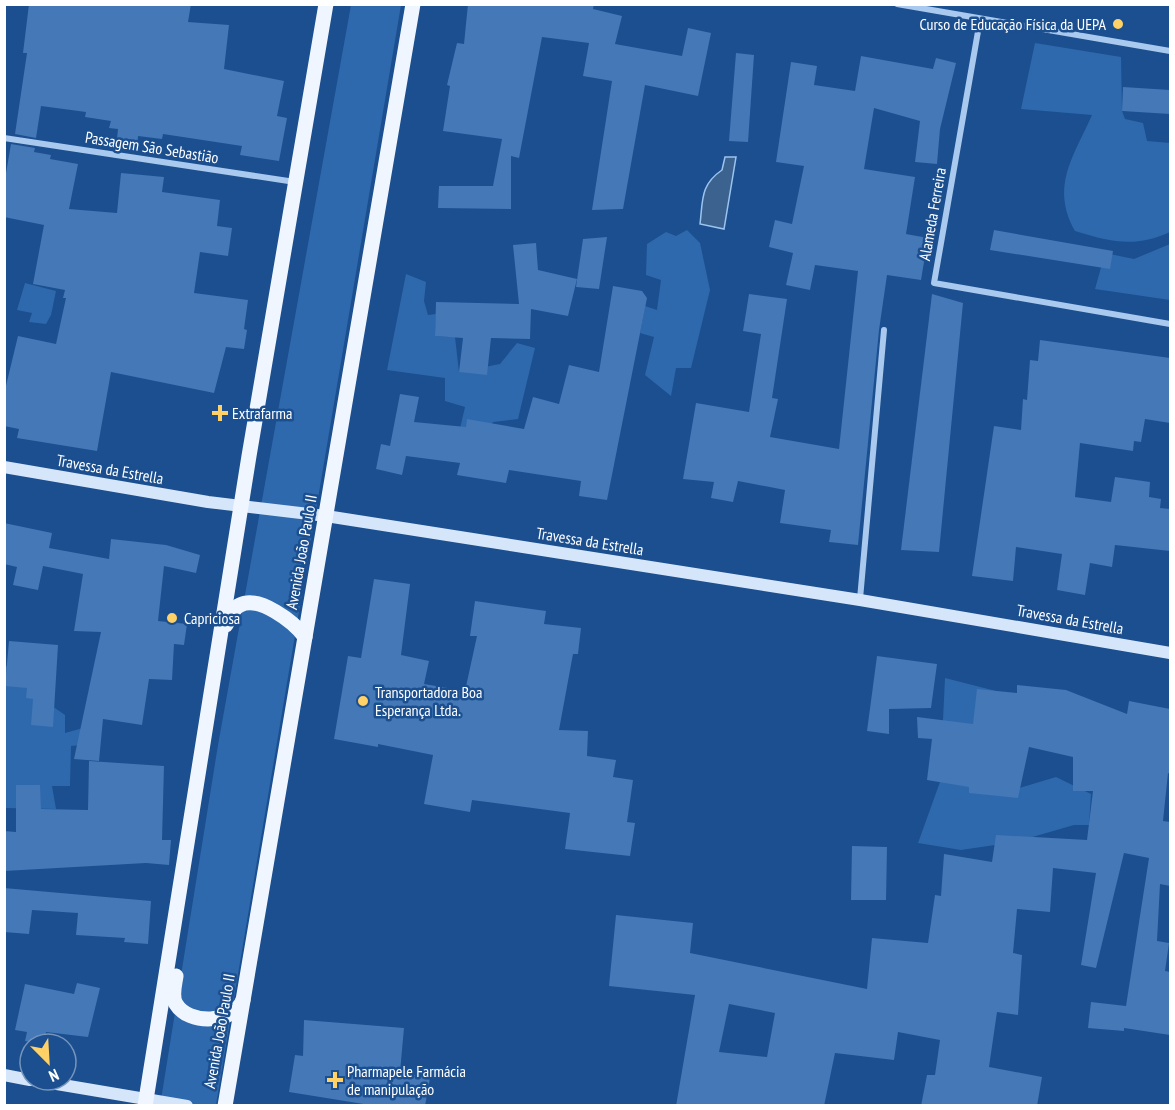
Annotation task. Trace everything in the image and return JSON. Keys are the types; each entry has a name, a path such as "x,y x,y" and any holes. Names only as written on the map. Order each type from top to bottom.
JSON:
{"main road":[{"path":"146,1102 326,4"},
{"name":"Avenida João Paulo II","path":"225,1106 413,4"},
{"path":"222,632 235,609 240,605 253,603 287,618 305,638"},
{"path":"172,938 178,952 173,996 181,1010 192,1015 221,1018 237,1010 243,998"}],"street":[{"path":"897,4 1170,51"},
{"name":"Alameda Ferreira","path":"980,20 934,283 1170,324"},
{"name":"Passagem São Sebastião","path":"4,138 296,182"},
{"path":"860,600 884,330"},
{"name":"Travessa da Estrella","path":"4,467 243,507 326,516 860,600 1170,653"},
{"path":"78,1089 146,1102 187,1106"}],"shaded area":[{"path":"351,5 401,5 216,1105 160,1106 218,745"},
{"path":"1035,43 1121,57 1122,111 1125,119 1143,123 1147,141 1170,143 1170,232 1145,240 1123,242 1075,231 1068,215 1065,185 1072,158 1092,115 1021,109"},
{"path":"725,157 736,157 724,229 700,224 702,200 706,187 722,170"},
{"path":"687,230 700,243 710,290 691,368 676,368 671,396 645,375 654,337 640,333 645,306 657,310 661,280 646,275 647,244 666,232 676,236"},
{"path":"1170,244 1170,300 1095,289 1105,253 1134,259"},
{"path":"406,274 426,282 424,301 428,315 436,314 435,336 455,337 459,372 500,364 517,343 535,348 518,419 493,422 482,440 458,437 465,407 445,401 445,378 387,370"},
{"path":"25,283 56,291 51,315 46,324 29,322 32,313 17,310"},
{"path":"4,664 65,715 65,733 101,723 99,743 71,746 70,786 52,786 56,809 5,808"},
{"path":"945,678 996,691 996,795 1056,777 1091,794 1089,825 1074,825 1015,842 961,850 918,843 940,782"}],"building":[{"path":"29,4 191,4 188,22 229,25 224,69 284,81 277,116 287,118 279,161 240,155 242,146 163,134 162,139 138,136 137,150 116,149 118,129 109,128 111,121 85,117 86,112 41,106 36,138 15,134 27,53 23,53"},
{"path":"468,4 594,4 593,9 622,16 615,44 682,56 688,28 711,33 698,96 645,85 623,209 592,210 612,81 583,76 589,43 542,37 519,158 511,156 511,209 438,208 439,186 493,186 502,139 443,131 450,86 447,85 457,43 464,44"},
{"path":"736,53 754,55 748,142 729,141"},
{"path":"861,56 933,69 936,58 956,63 940,129 937,164 915,162 920,121 874,108 864,169 915,177 906,234 928,238 921,280 887,275 879,330 858,545 829,542 831,530 780,523 785,490 738,481 733,502 711,498 714,482 683,479 696,403 749,412 761,334 743,331 749,294 787,299 772,398 778,399 770,437 839,449 858,271 815,265 810,290 786,285 793,253 769,247 775,220 792,224 804,166 776,162 791,62 817,66 814,85 855,91"},
{"path":"1123,87 1170,90 1170,114 1122,111"},
{"path":"11,144 35,148 34,152 51,155 50,159 78,164 69,209 117,213 121,173 164,177 162,192 220,200 217,226 232,228 228,256 200,252 194,293 248,300 244,349 226,347 214,393 111,372 97,451 17,438 19,429 4,426 4,394 18,336 56,344 66,298 63,298 65,290 33,284 44,225 4,217 4,185"},
{"path":"994,230 1113,251 1110,269 990,250"},
{"path":"607,237 599,289 576,287 583,239"},
{"path":"536,243 538,270 577,279 568,316 531,309 530,339 491,338 487,375 459,372 463,338 435,336 436,302 519,304 513,245"},
{"path":"613,286 642,291 647,298 607,500 579,496 581,481 509,470 506,483 457,475 460,463 406,456 402,475 376,469 381,444 390,446 400,394 419,397 414,422 466,427 467,419 524,429 533,397 559,404 569,365 599,372"},
{"path":"932,294 963,303 939,552 901,550"},
{"path":"1040,340 1170,358 1170,423 1145,419 1141,442 1134,441 1133,451 1080,443 1075,497 1111,502 1115,477 1150,482 1149,497 1161,499 1160,508 1170,509 1170,551 1115,545 1112,567 1090,563 1085,595 1057,590 1062,554 1016,547 1013,581 972,576 994,426 1021,430 1023,399 1027,400 1030,360 1038,361"},
{"path":"4,523 52,533 49,548 109,559 111,539 166,545 200,555 196,573 164,566 158,621 187,624 184,645 174,644 172,680 149,679 142,725 103,719 99,761 74,759 101,632 74,631 83,574 43,566 38,590 13,585 17,567 4,564"},
{"path":"374,579 410,584 401,655 429,661 424,684 465,691 477,636 470,636 475,601 546,611 544,624 581,628 578,654 573,654 559,730 588,731 587,756 616,760 613,777 633,780 627,822 635,823 630,856 565,849 570,813 472,800 470,812 424,804 433,755 378,744 378,747 334,739 348,656 361,658"},
{"path":"9,641 58,645 53,727 31,725 33,699 26,698 27,688 5,686"},
{"path":"877,656 937,664 931,708 889,709 889,734 867,731"},
{"path":"1017,685 1066,690 1127,714 1129,701 1170,709 1170,774 1168,773 1163,821 1170,822 1170,886 1160,884 1157,941 1169,943 1165,971 1170,972 1170,1035 1124,1028 1124,1031 1088,1028 1091,1002 1126,1006 1149,858 1124,853 1096,968 1081,965 1096,873 1053,868 1050,912 1017,909 1013,953 1022,955 1018,1015 997,1012 989,1067 1042,1077 1037,1106 921,1106 927,1075 935,1075 940,1040 898,1032 894,1060 835,1053 824,1106 676,1106 695,995 609,986 616,915 693,923 690,953 867,989 872,938 928,943 935,895 941,896 944,854 992,862 996,835 1087,840 1093,791 1073,791 1073,757 1029,747 1018,798 969,793 969,787 927,780 932,739 918,738 917,717 973,724 977,689 1017,693","holes":["729,1004 775,1013 767,1057 719,1052"]},
{"path":"89,761 164,766 162,840 171,840 169,865 146,863 4,871 4,831 16,832 16,785 40,785 41,809 88,810"},
{"path":"852,846 887,847 886,900 851,900"},
{"path":"4,888 151,901 148,944 124,942 125,938 76,935 78,913 32,910 29,934 4,932"},
{"path":"77,983 100,988 88,1037 78,1036 78,1032 15,1030 25,984 74,994"},
{"path":"304,1020 404,1028 400,1072 430,1078 425,1106 376,1106 289,1092 295,1055 303,1056"}],"place":[{"name":"Curso de Educação Física da UEPA","path":"1118,24"},
{"name":"Extrafarma","path":"220,413"},
{"name":"Capriciosa","path":"172,618"},
{"name":"Transportadora Boa Esperança Ltda.","path":"363,701"},
{"name":"Pharmapele Farmácia de manipulação","path":"335,1080"}]}
